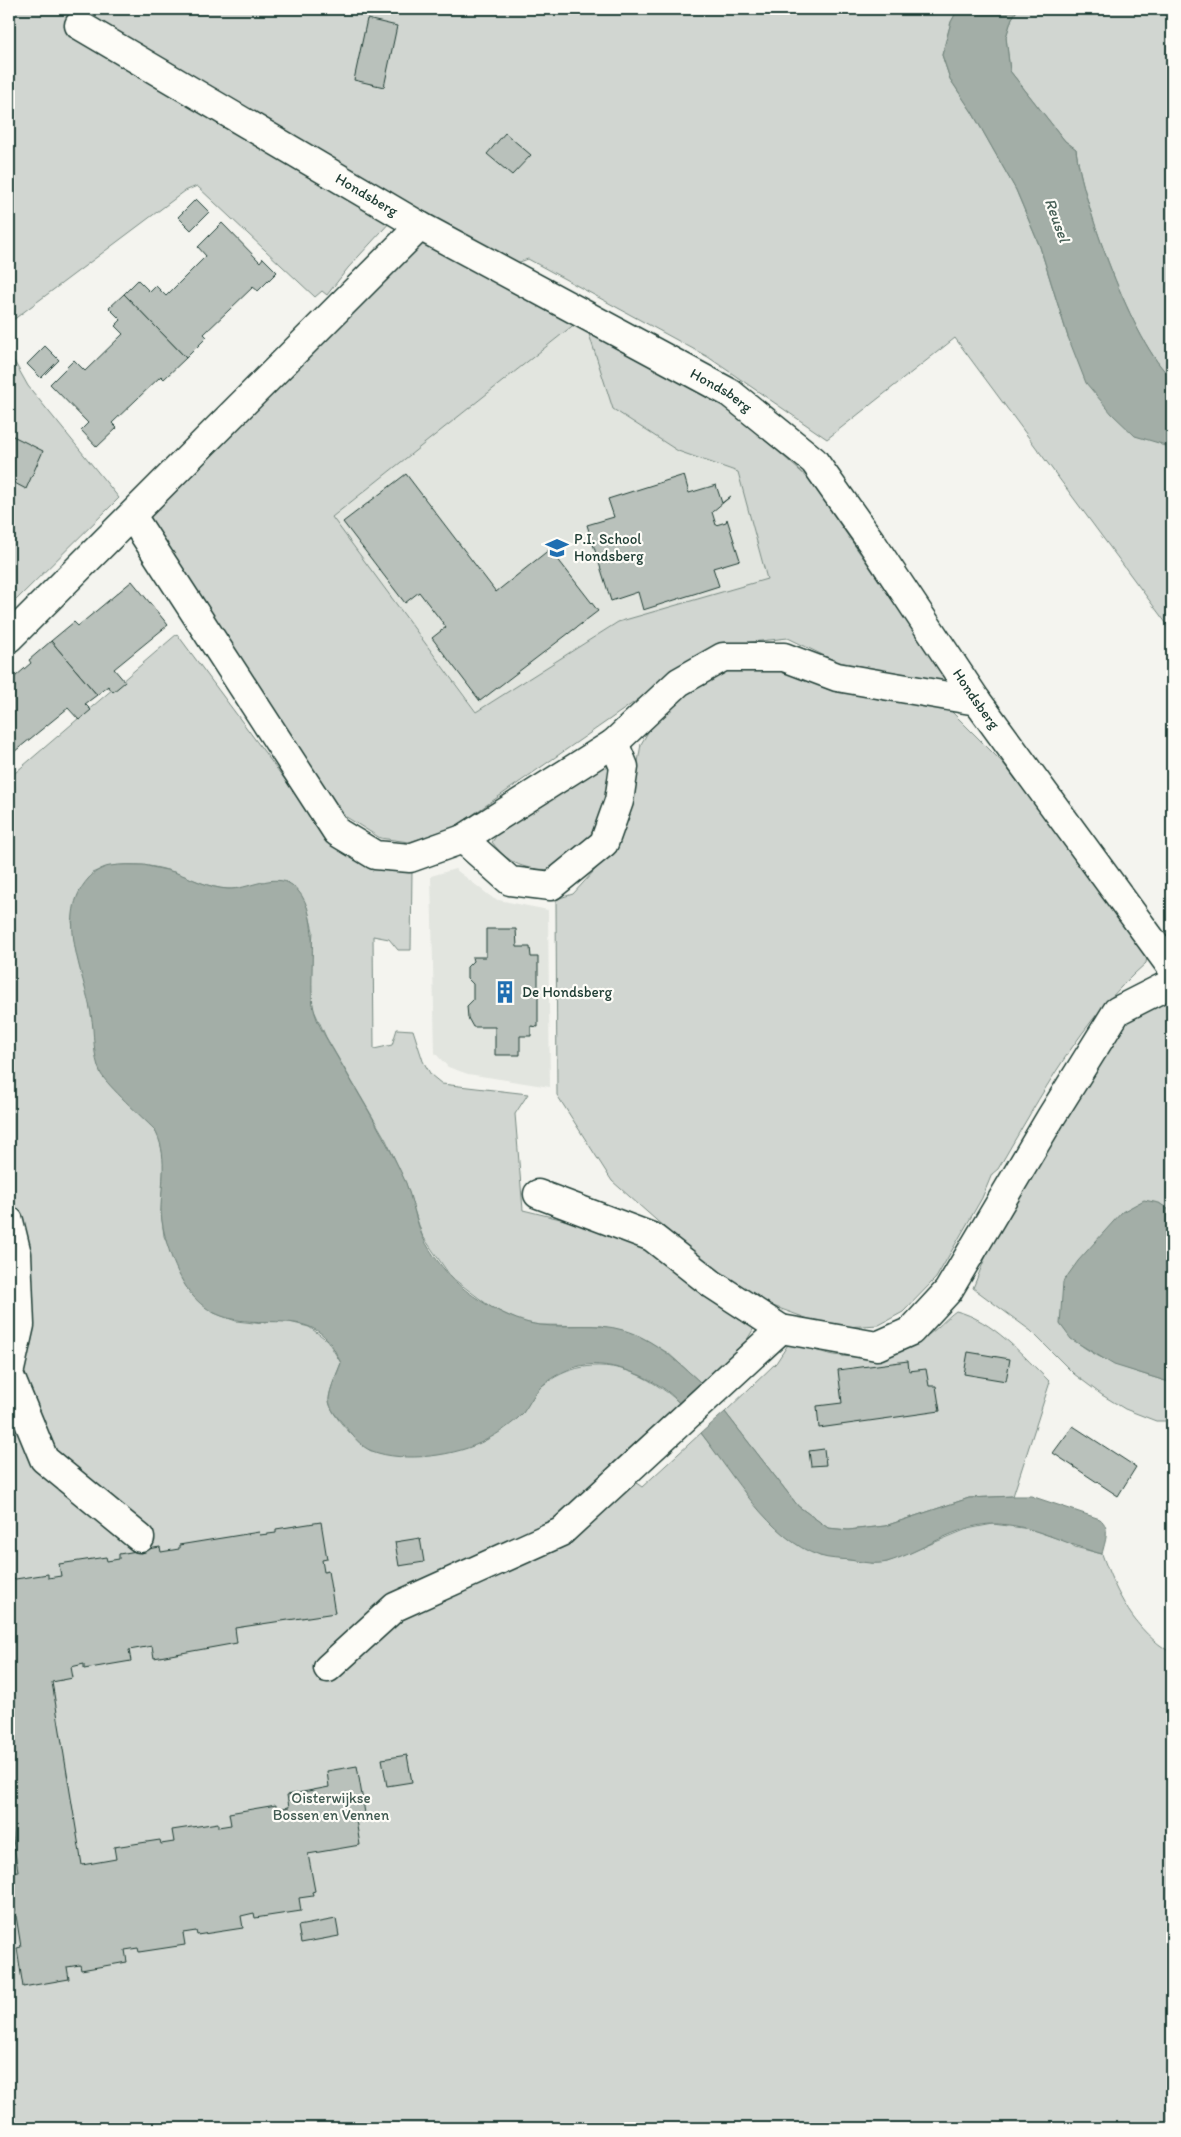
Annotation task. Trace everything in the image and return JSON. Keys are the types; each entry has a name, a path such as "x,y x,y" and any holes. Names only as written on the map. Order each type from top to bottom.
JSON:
{"street":[{"name":"Hondsberg","path":"79,25 420,226 730,393 814,461 872,542 977,701 1172,968"},
{"path":"9,638 420,226"},
{"path":"132,516 336,832 375,855 410,858 463,839 614,743 679,682 723,657 784,657 837,677 977,701"},
{"path":"463,839 510,882 552,886 604,843 619,801 624,767 614,743"},
{"path":"538,1194 652,1237 712,1284 781,1329 878,1346 911,1331 948,1291 1051,1117 1117,1011 1172,983"},
{"path":"9,1221 17,1254 20,1325 9,1374 44,1459 140,1538"},
{"path":"328,1668 395,1607 561,1532 781,1329"}],"shaded area":[{"name":"P.I. School Hondsberg","path":"576,323 588,331 704,461 738,472 767,580 618,622 477,712 331,517"},
{"path":"455,869 494,899 548,910 550,1087 468,1074 448,1067 435,1053 431,876"}],"green space":[{"path":"9,9 958,9 951,22 942,55 950,79 972,112 1016,190 1040,247 1068,337 1161,445 1172,447 1172,631 955,338 827,439 708,357 528,259 498,270 392,220 348,268 327,295 322,291 315,297 197,186 185,191 9,323"},
{"path":"1018,9 1172,9 1172,378 1157,362 1126,306 1088,202 1076,149 1065,141 1010,71 1006,37 1012,18"},
{"path":"423,240 576,323 332,517 476,712 618,622 767,579 738,472 678,451 613,409 588,331 719,399 808,478 949,682 837,662 788,638 715,646 455,827 409,842 380,838 343,815 147,516"},
{"path":"9,352 28,386 119,498 9,607"},
{"name":"Oisterwijkse Bossen en Vennen","path":"177,634 320,827 412,870 411,950 398,950 389,939 373,936 374,1049 392,1045 397,1029 413,1030 423,1061 431,1075 442,1084 528,1094 515,1114 523,1210 581,1224 654,1251 757,1323 747,1340 701,1383 668,1353 639,1336 602,1326 540,1325 522,1322 492,1308 451,1277 422,1235 406,1184 386,1140 326,1037 313,1008 310,975 313,931 307,907 270,882 244,888 228,889 208,885 155,867 123,865 92,873 72,921 77,955 116,1090 154,1129 160,1139 164,1161 161,1211 164,1236 183,1281 193,1296 214,1313 236,1321 254,1323 282,1320 309,1327 327,1340 341,1363 330,1392 329,1400 334,1414 371,1451 522,1414 539,1389 555,1377 584,1367 613,1367 641,1376 665,1391 679,1403 611,1465 642,1487 701,1433 763,1514 820,1556 872,1563 887,1562 967,1529 993,1524 1030,1529 1068,1542 1075,1547 1102,1554 1121,1597 1137,1623 1147,1634 1172,1653 1172,2128 9,2128 9,778"},
{"path":"749,669 794,672 828,688 883,700 949,709 1003,763 1148,950 1146,963 1122,985 1101,1009 1047,1086 998,1169 992,1174 982,1198 936,1278 903,1312 879,1325 845,1327 814,1321 773,1306 717,1274 612,1181 557,1095 556,899 573,894 604,860 631,804 641,744 654,722 687,686 713,673"},
{"path":"600,765 610,768 607,794 601,811 587,840 561,869 540,869 522,866 499,851 492,842 499,832"},
{"path":"1172,996 1172,1212 1159,1203 1060,1324 1083,1347 1096,1355 1126,1368 1172,1383 1172,1421 1156,1421 1125,1409 1102,1395 1074,1374 1031,1331 973,1288 988,1251 1064,1114 1099,1058 1136,1010"},
{"path":"956,1311 982,1322 1007,1340 1050,1382 1013,1496 969,1498 885,1526 848,1530 828,1528 798,1506 725,1412 776,1363 791,1340 809,1348 842,1356 859,1357 875,1355 909,1345 926,1336"}],"water":[{"name":"Reusel","path":"958,9 1018,9 1012,18 1006,37 1010,71 1065,141 1076,149 1088,201 1126,305 1157,362 1172,378 1172,447 1135,436 1112,414 1086,383 1068,337 1040,247 1016,190 972,112 950,79 942,55 951,22"},
{"path":"114,865 144,865 174,872 207,885 228,889 269,881 285,881 302,895 308,909 311,924 312,991 317,1019 399,1167 406,1183 423,1238 438,1261 458,1284 479,1300 504,1314 529,1323 550,1326 602,1326 634,1334 665,1352 701,1383 679,1403 660,1386 634,1373 606,1365 580,1366 553,1377 544,1384 515,1421 496,1435 474,1446 446,1454 430,1456 399,1457 385,1455 372,1451 360,1443 332,1410 329,1399 341,1363 328,1340 314,1329 298,1324 226,1318 209,1310 192,1295 175,1267 164,1232 161,1211 163,1159 159,1139 154,1129 118,1094 101,1074 95,1052 88,998 75,945 74,910 78,894 88,879 98,871"},
{"path":"1144,1200 1159,1203 1172,1212 1172,1383 1114,1365 1071,1339 1060,1324 1063,1282 1078,1261 1122,1212"},
{"path":"725,1412 798,1506 828,1528 848,1530 885,1526 969,1498 1031,1496 1100,1519 1106,1531 1106,1540 1102,1554 1022,1527 994,1524 980,1525 953,1533 882,1563 868,1563 820,1556 802,1548 769,1521 753,1504 701,1433"}],"building":[{"path":"367,19 397,26 384,87 354,80"},
{"path":"505,133 531,155 512,175 487,154"},
{"path":"196,199 209,212 191,230 178,217"},
{"path":"222,223 260,262 263,258 277,272 258,291 253,287 204,334 207,337 186,358 124,294 138,280 150,292 156,286 166,296 206,256 198,247"},
{"path":"124,294 186,358 164,379 161,376 112,423 117,428 97,447 81,430 88,423 50,384 74,360 85,371 123,334 115,326 121,320 109,308"},
{"path":"45,346 59,360 41,378 27,364"},
{"path":"9,434 43,451 26,489 9,480"},
{"path":"406,474 496,592 550,549 598,611 480,701 432,638 446,627 419,592 405,603 343,522"},
{"path":"684,475 689,493 716,485 722,503 731,496 712,512 716,525 726,522 727,519 740,560 713,568 719,586 643,610 638,592 611,601 587,525 614,517 608,499"},
{"path":"132,581 168,625 114,669 125,682 113,692 108,686 97,695 51,641 74,622 78,626"},
{"path":"51,641 97,695 85,704 91,710 79,720 68,708 14,752 9,746 9,682 31,663 29,660"},
{"name":"De Hondsberg","path":"486,929 516,929 517,947 530,947 531,957 538,957 538,1027 531,1026 531,1036 520,1036 520,1055 495,1055 495,1027 473,1027 468,1018 467,1006 473,1000 473,984 467,978 467,967 473,961 472,957 486,957"},
{"path":"968,1352 1010,1359 1006,1381 964,1374"},
{"path":"908,1361 909,1371 926,1369 929,1386 936,1386 940,1411 819,1428 817,1406 842,1403 838,1370"},
{"path":"1073,1426 1136,1467 1118,1496 1053,1453"},
{"path":"824,1449 826,1465 811,1466 809,1451"},
{"path":"321,1522 327,1559 322,1560 324,1572 328,1571 335,1613 235,1628 237,1643 154,1658 152,1646 129,1650 131,1661 84,1669 84,1664 71,1667 73,1678 52,1682 82,1865 116,1859 114,1847 160,1840 161,1844 174,1842 172,1830 218,1823 218,1827 231,1825 229,1813 276,1805 276,1809 289,1807 287,1795 329,1787 327,1771 357,1766 366,1819 356,1820 360,1845 308,1854 315,1891 312,1892 313,1896 299,1898 301,1911 255,1918 254,1913 241,1916 243,1928 197,1935 196,1931 183,1933 185,1945 139,1952 138,1948 125,1950 127,1962 81,1970 80,1965 67,1967 69,1979 23,1987 17,1948 21,1947 9,1872 18,1871 9,1816 9,1580 48,1574 48,1578 61,1576 59,1564 106,1557 107,1561 119,1559 119,1554 160,1547 161,1552 179,1549 179,1545 259,1532 260,1535 276,1533 276,1529"},
{"path":"420,1538 424,1562 399,1566 395,1542"},
{"path":"407,1755 412,1782 387,1786 382,1759"},
{"path":"336,1919 339,1936 301,1943 298,1926"}],"place":[{"name":"P.I. School Hondsberg","path":"557,548"},
{"name":"De Hondsberg","path":"505,992"}]}
